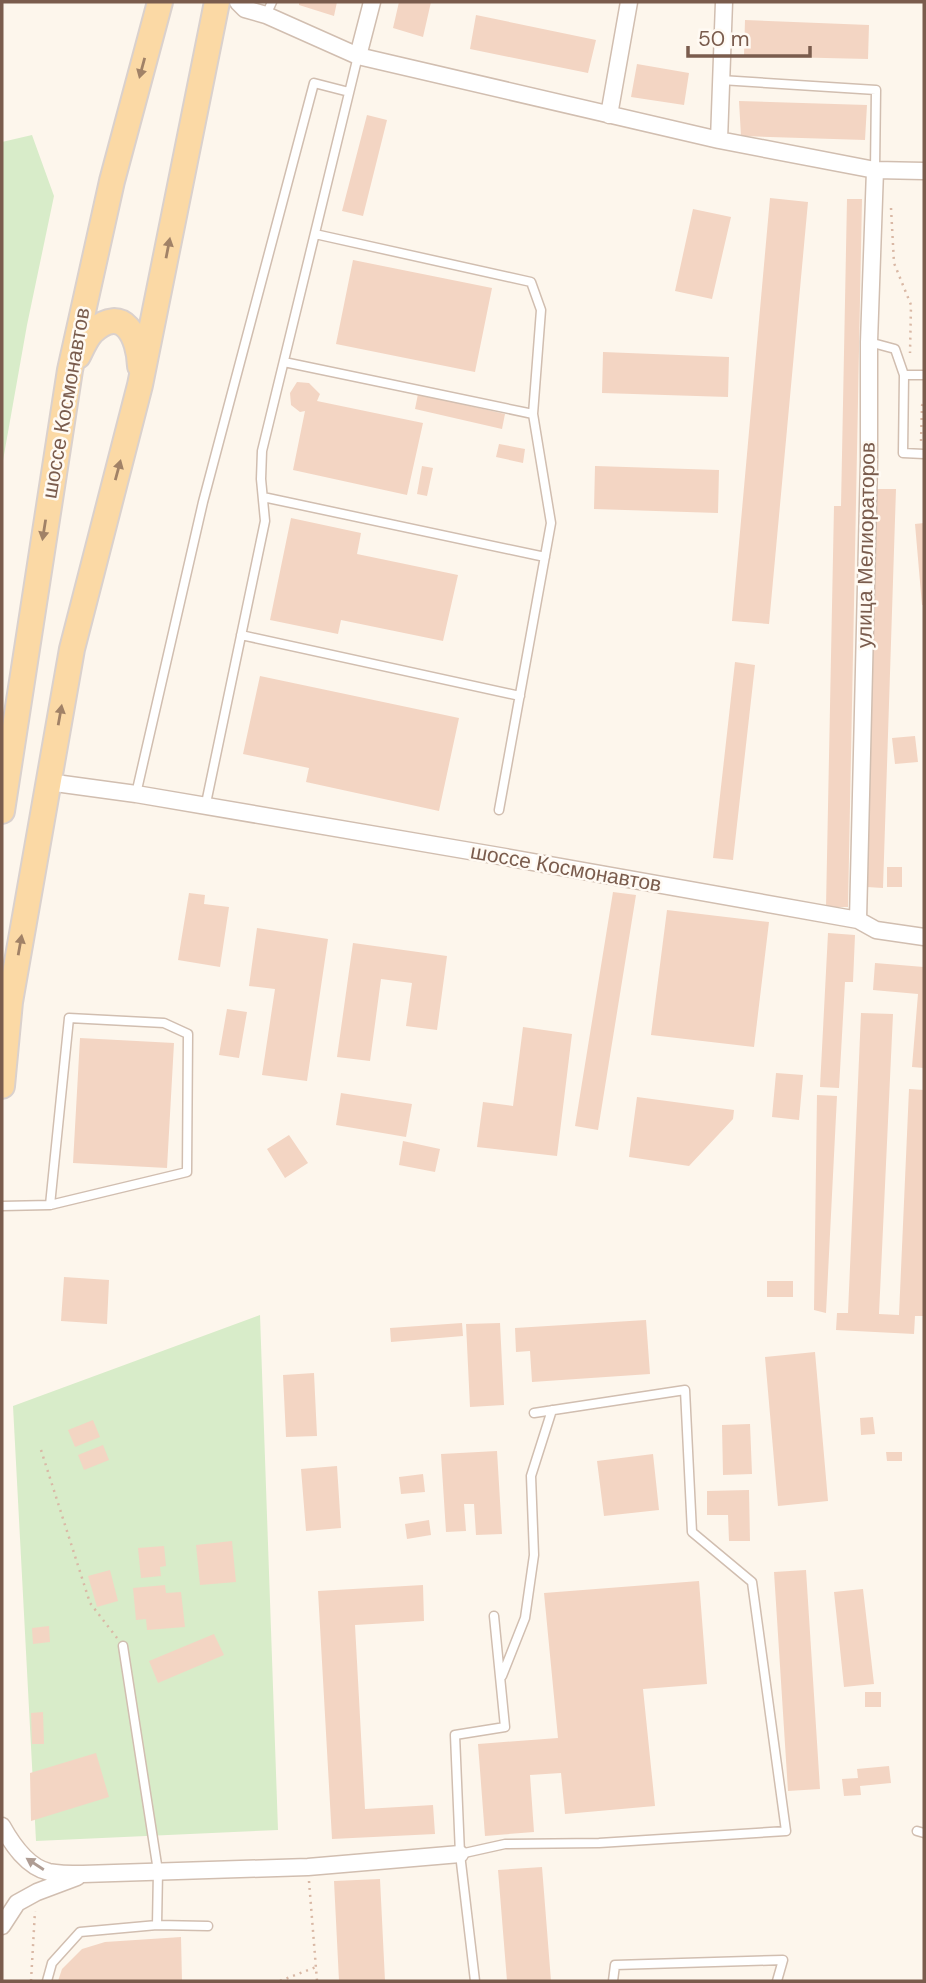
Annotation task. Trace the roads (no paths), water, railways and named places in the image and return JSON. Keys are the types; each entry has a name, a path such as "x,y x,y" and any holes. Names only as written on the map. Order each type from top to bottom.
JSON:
{"main road":[{"name":"шоссе Космонавтов","path":"2,811 70,370 107,204 160,2"},
{"path":"2,1086 10,1002 72,649 140,385 218,2"},
{"path":"70,370 90,333 106,323 121,323 131,330 139,348 140,385"}],"street":[{"path":"358,56 372,2"},
{"path":"609,115 629,2"},
{"path":"719,140 724,2"},
{"path":"212,26 242,5 269,8 358,56 719,140 882,170 924,171"},
{"name":"улица Мелиораторов","path":"858,920 869,461 869,342 882,170"},
{"name":"шоссе Космонавтов","path":"48,782 136,794 518,859 858,920 876,930 924,937"},
{"path":"2,1826 22,1855 48,1872 83,1874 308,1867 460,1854"},
{"path":"2,1926 18,1903 37,1892 83,1874"}],"lane":[{"path":"205,807 265,520 261,479 262,451 358,56"},
{"path":"721,80 876,90 882,170"},
{"path":"136,794 204,502 314,83 349,92"},
{"path":"315,234 531,282 541,310 533,414 551,523 499,810"},
{"path":"869,342 895,349 905,375 924,375"},
{"path":"284,362 533,414"},
{"name":"улица Мелиораторов","path":"905,375 904,453 922,454"},
{"path":"263,497 545,557"},
{"path":"241,635 520,696"},
{"path":"2,1206 50,1205 187,1172 188,1034 164,1023 69,1018 50,1205"},
{"path":"460,1854 505,1844 599,1843 786,1831 752,1582 692,1532 685,1390 534,1413"},
{"path":"501,1679 525,1618 534,1555 531,1476 552,1410"},
{"path":"475,1981 460,1854 455,1735 505,1727 494,1616"},
{"path":"123,1646 158,1871 157,1925"},
{"path":"47,1981 52,1963 80,1932 157,1925 208,1926"},
{"path":"613,1981 615,1965 783,1960 777,1981"}]}
